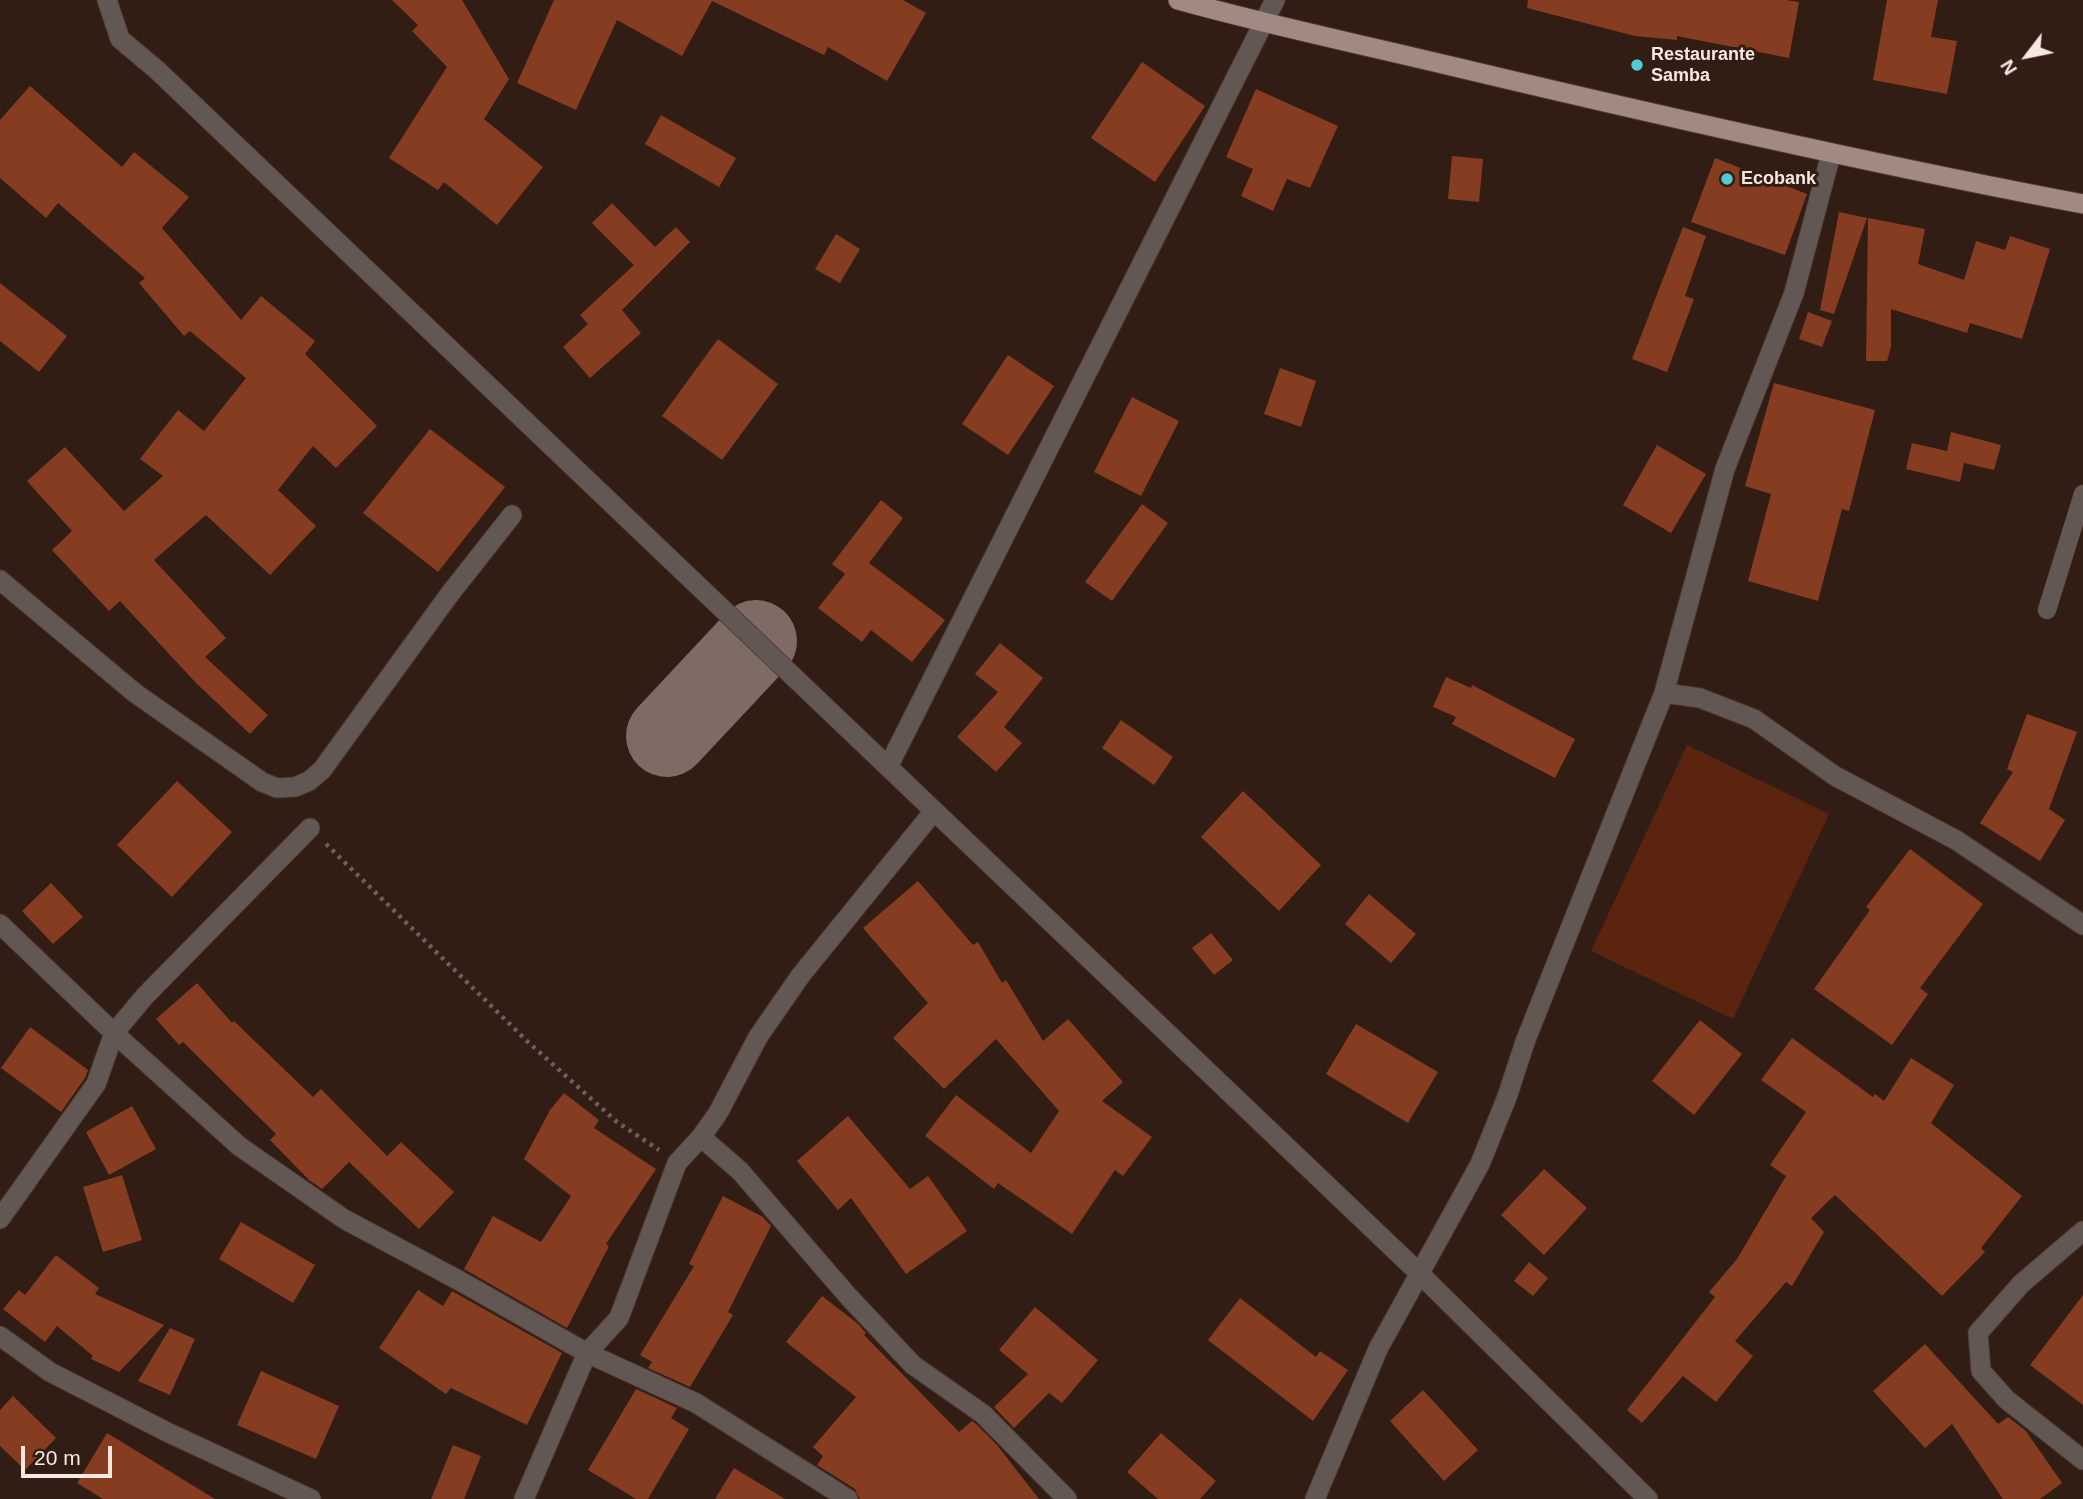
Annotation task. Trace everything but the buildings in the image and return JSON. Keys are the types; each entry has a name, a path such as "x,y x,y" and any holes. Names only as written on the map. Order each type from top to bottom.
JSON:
{"main road":[{"path":"1178,0 1264,24 1831,154 2083,204"}],"street":[{"path":"107,0 120,39 167,80 1419,1273 1643,1497"},
{"path":"888,767 1275,0"},
{"path":"1315,1499 1378,1349 1480,1164 1543,995 1664,693 1725,469 1794,293 1831,154"},
{"path":"0,580 135,692 247,773 277,788 295,787 309,781 322,770 449,595 512,515"},
{"path":"1664,693 1700,698 1754,719 1835,776 1956,840 2083,925"},
{"path":"524,1499 587,1353 620,1318 677,1163 719,1112 758,1037 802,975 934,811"},
{"path":"0,1219 96,1084 114,1033 145,996 310,828"},
{"path":"0,924 114,1033 239,1146 344,1219 587,1353 696,1403 848,1499"},
{"path":"701,1137 740,1171 848,1296 913,1365 983,1414 1068,1499"},
{"path":"2083,1231 2021,1284 1978,1333 1982,1371 2007,1401 2083,1460"},
{"path":"0,1336 50,1372 167,1432 311,1499"}],"lane":[{"path":"2047,610 2083,494"}],"path":[{"path":"310,828 528,1042 617,1122 677,1163"}],"shaded area":[{"path":"1687,745 1829,814 1733,1019 1591,951"}],"taxiway":[{"path":"667,736 756,641"}],"place":[{"name":"Restaurante Samba","path":"1637,65"},
{"name":"Ecobank","path":"1727,179"}]}
